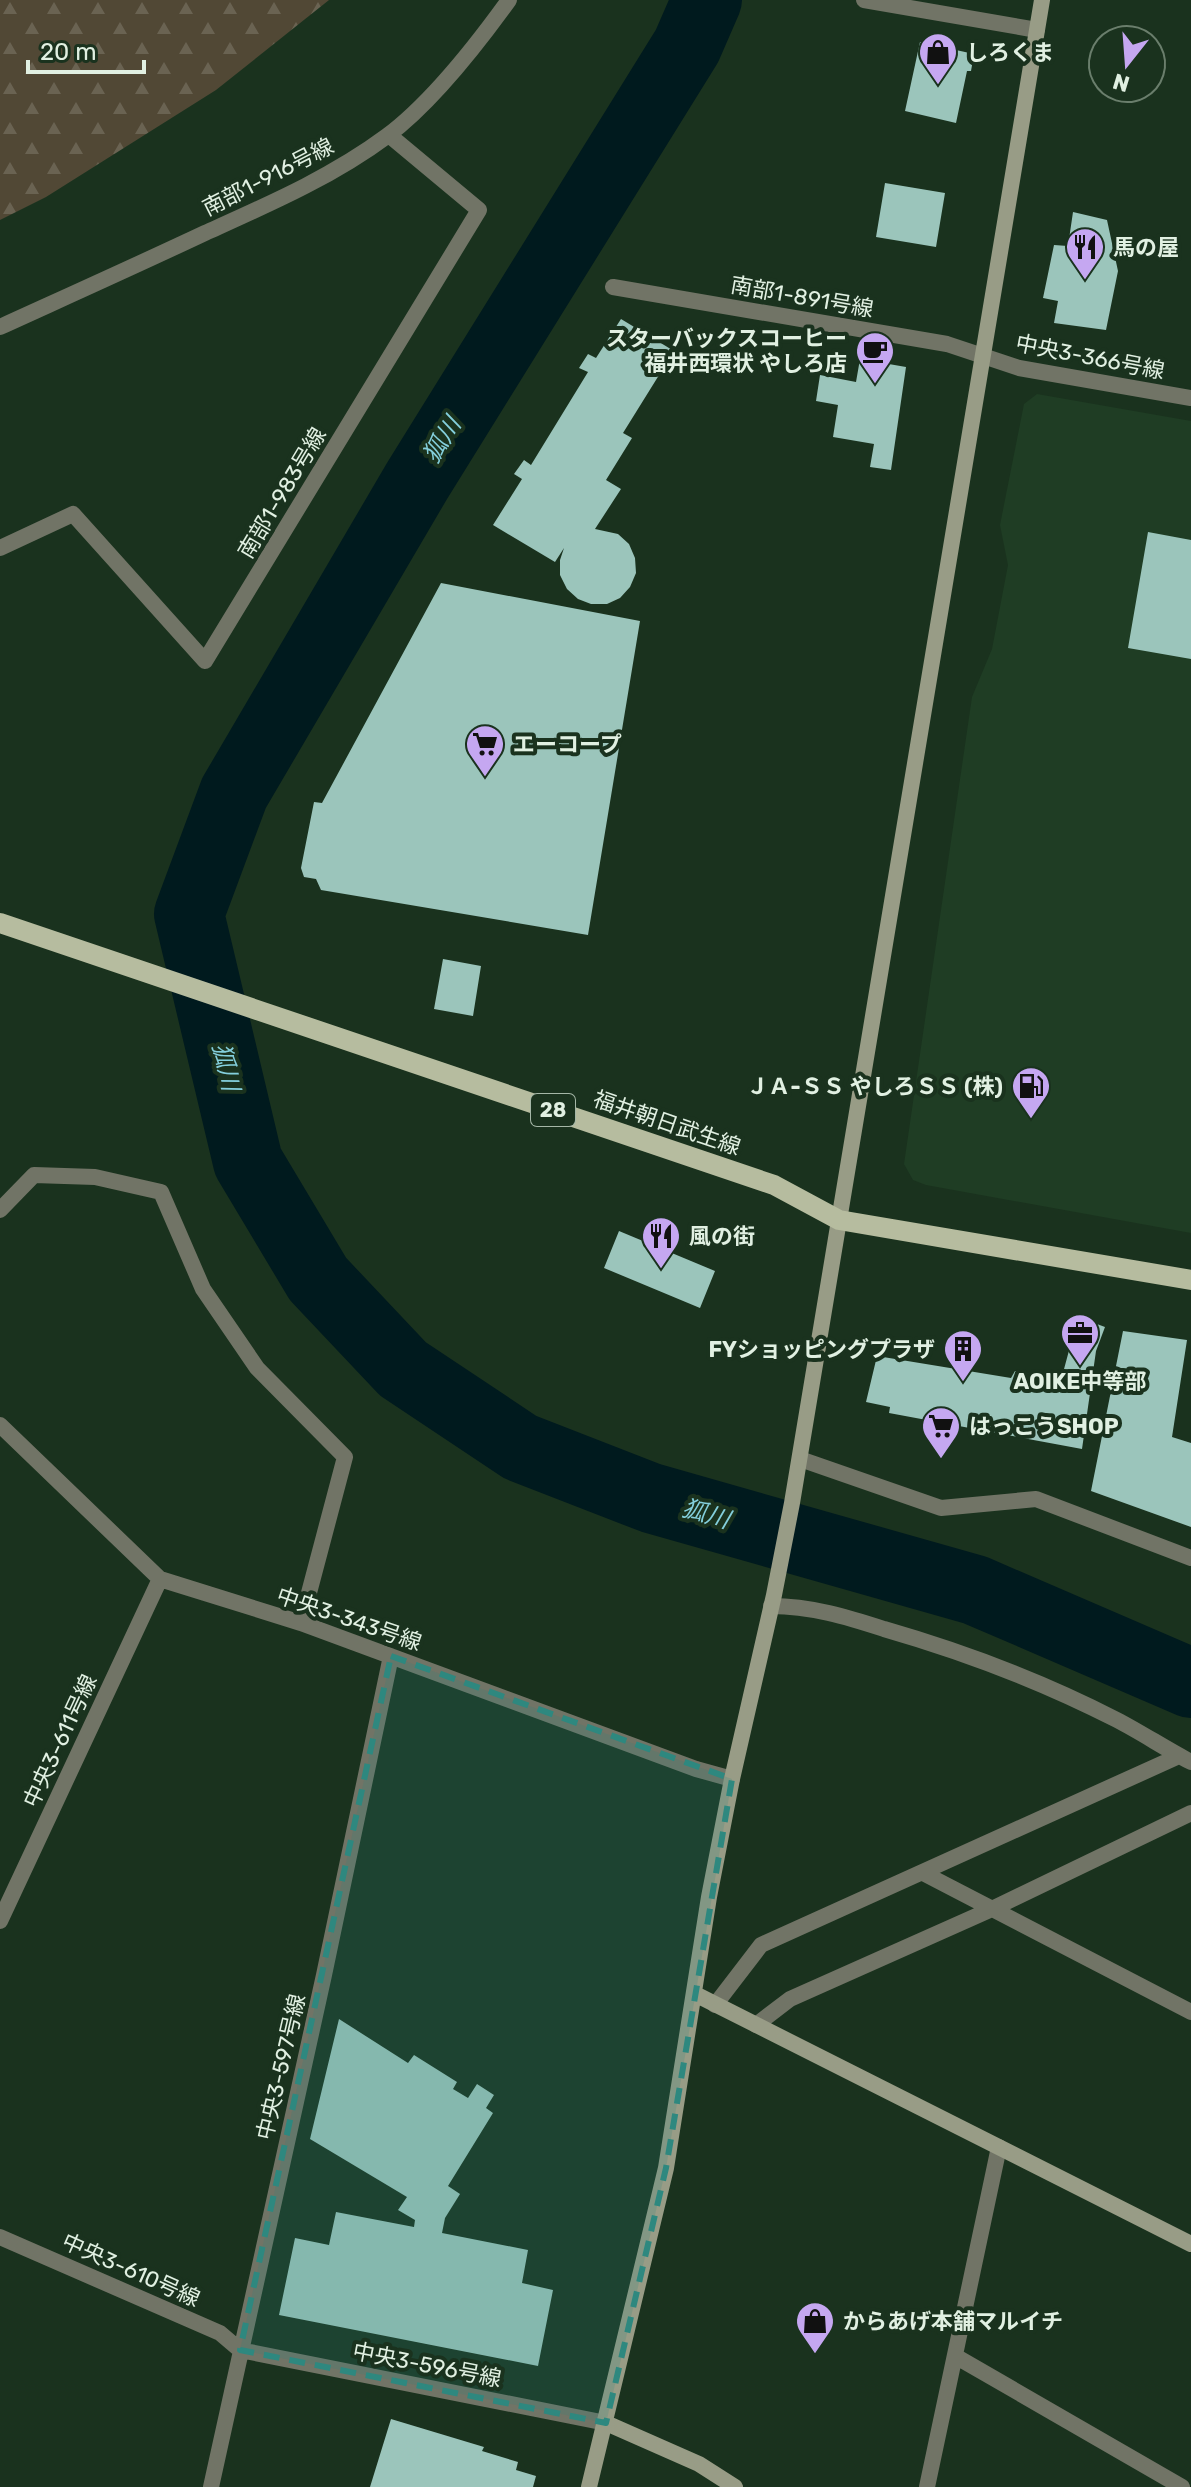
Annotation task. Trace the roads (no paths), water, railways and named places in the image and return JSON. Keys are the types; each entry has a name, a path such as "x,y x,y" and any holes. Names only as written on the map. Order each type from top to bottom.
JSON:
{"main road":[{"name":"福井朝日武生線","path":"0,923 774,1185 839,1220 1191,1280"}],"street":[{"name":"南部1-916号線","path":"0,327 267,205 338,168 389,135 453,70 509,0"},
{"path":"864,0 1037,30"},
{"path":"589,2487 666,2168 709,1897 792,1503 1042,0"},
{"name":"南部1-983号線","path":"0,548 73,514 205,661 479,210 389,135"},
{"name":"南部1-891号線","path":"613,287 947,344 981,357"},
{"name":"中央3-366号線","path":"981,357 1019,368 1191,398"},
{"path":"0,1210 34,1175 95,1177 161,1192 203,1289 257,1368 345,1457 301,1623"},
{"name":"中央3-343号線","path":"0,1425 160,1579 301,1623 696,1769 732,1779"},
{"path":"800,1459 941,1508 1036,1499 1191,1558"},
{"name":"中央3-611号線","path":"0,1921 160,1579"},
{"path":"773,1600 921,1640 1029,1680 1117,1720 1185,1759"},
{"name":"中央3-597号線","path":"211,2487 391,1656"},
{"path":"715,2005 761,1945 1185,1759"},
{"path":"756,2025 790,1999 992,1909 1191,1813"},
{"path":"923,1873 1191,2012"},
{"path":"695,1994 1191,2244"},
{"path":"927,2487 999,2147"},
{"name":"中央3-610号線","path":"0,2237 220,2333 240,2350"},
{"name":"中央3-596号線","path":"240,2350 606,2423"},
{"path":"955,2356 1182,2487"},
{"path":"606,2423 699,2464 735,2487"}],"waterway":[{"name":"狐川","path":"707,0 687,46 417,481 234,793 189,914 248,1162 318,1279 403,1369 520,1447 651,1498 975,1590 1191,1683"}],"place":[{"name":"しろくま","path":"938,86"},
{"name":"馬の屋","path":"1085,281"},
{"name":"スターバックスコーヒー 福井西環状 やしろ店","path":"875,385"},
{"name":"エーコープ","path":"485,778"},
{"name":"ＪＡ-ＳＳ やしろＳＳ (株)","path":"1031,1120"},
{"name":"風の街","path":"661,1270"},
{"name":"AOIKE中等部","path":"1080,1367"},
{"name":"FYショッピングプラザ","path":"963,1383"},
{"name":"はっこうSHOP","path":"941,1460"},
{"name":"からあげ本舗マルイチ","path":"815,2355"}]}
